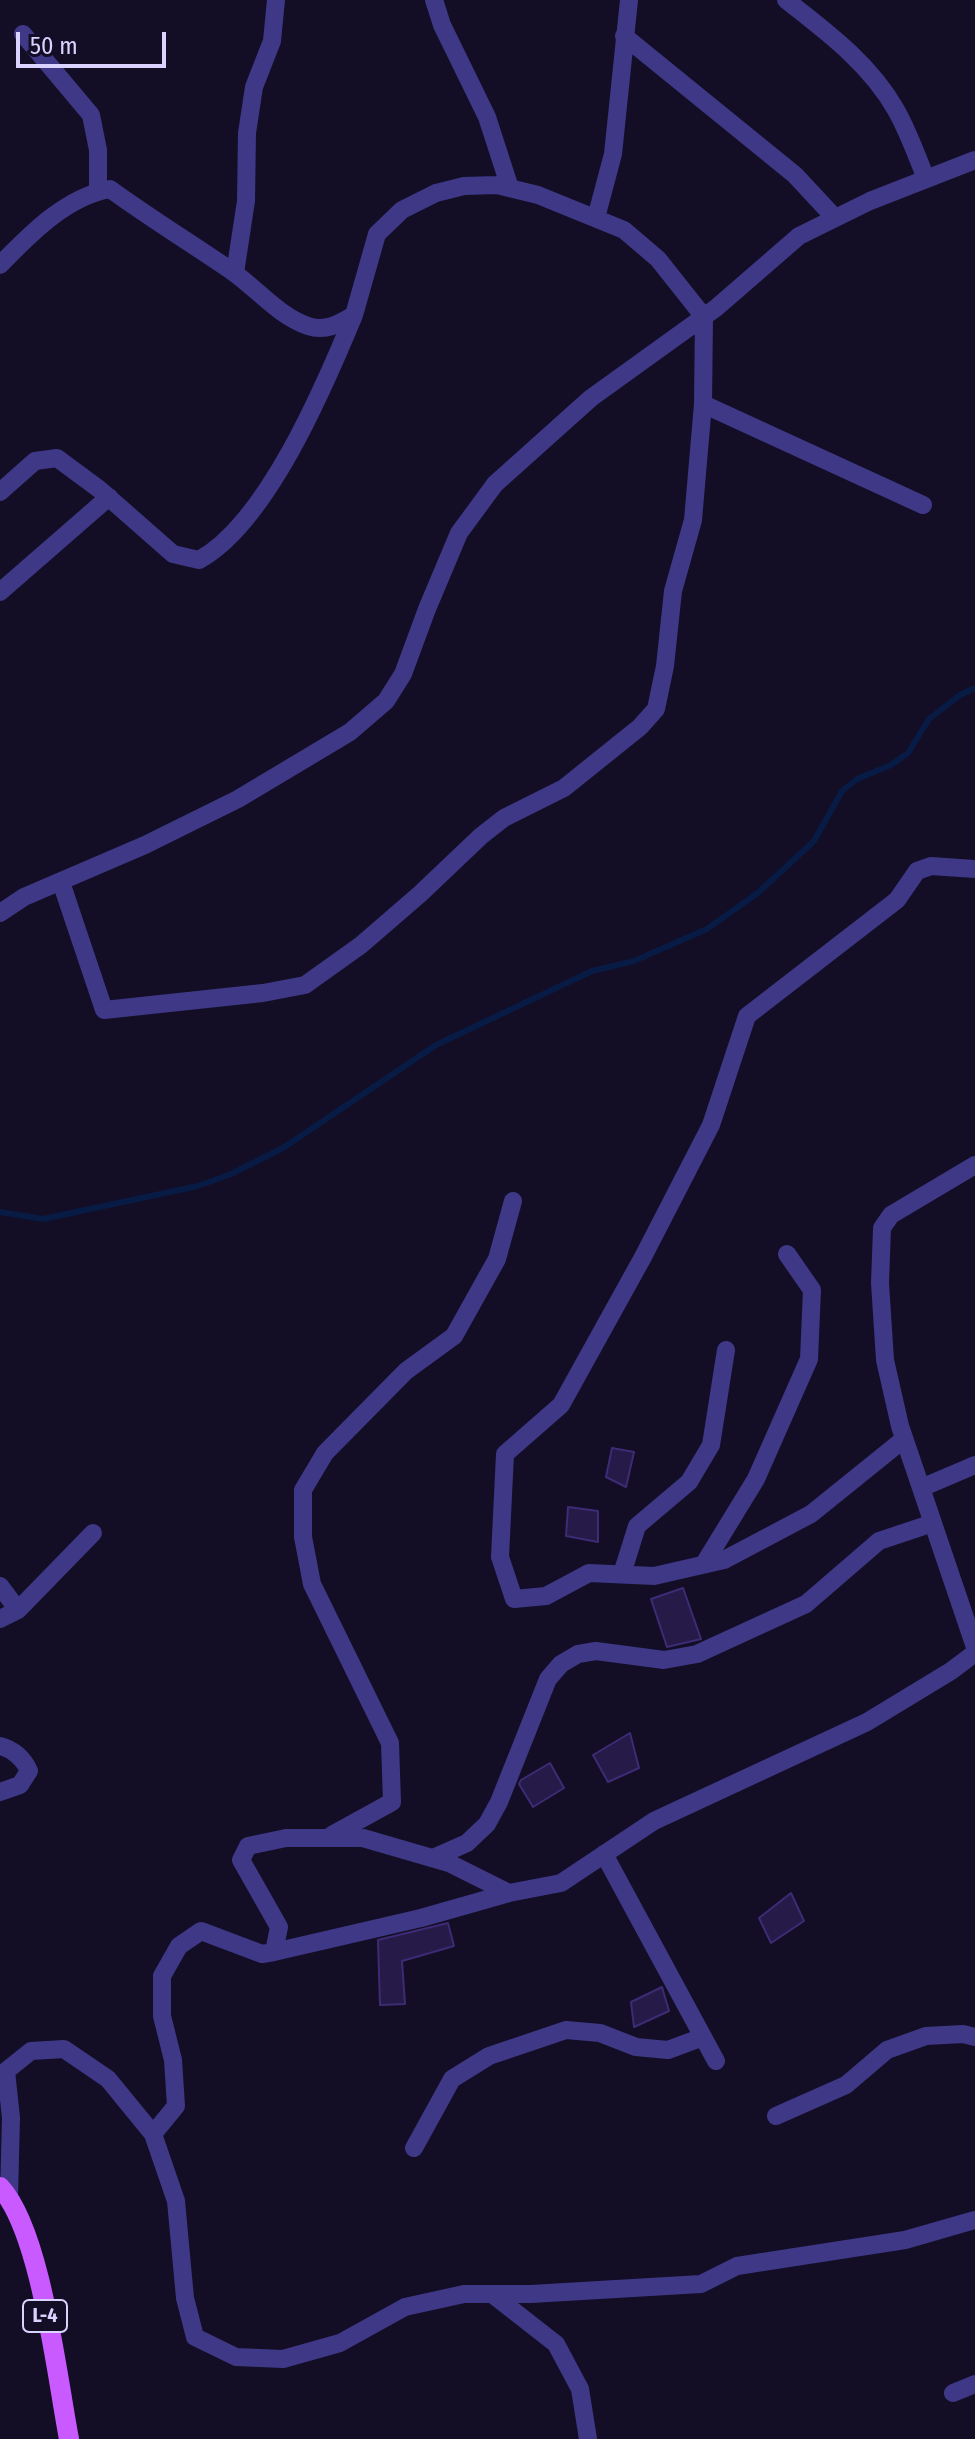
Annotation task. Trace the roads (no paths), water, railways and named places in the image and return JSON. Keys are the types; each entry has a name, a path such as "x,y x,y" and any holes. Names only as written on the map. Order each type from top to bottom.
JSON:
{"main road":[{"name":"L-4","path":"4,2192 35,2260 69,2439"}],"street":[{"path":"235,273 246,201 247,133 254,87 272,41 276,0"},
{"path":"434,0 442,25 487,117 510,188"},
{"path":"596,218 613,154 629,0"},
{"path":"786,0 862,63 896,109 926,179"},
{"path":"23,34 91,115 98,150 98,191"},
{"path":"624,36 795,175 835,218"},
{"path":"0,913 24,897 145,845 238,799 350,732 386,701 403,674 459,533 495,484 591,398 704,317 799,236 975,160"},
{"path":"0,492 35,461 57,458 109,497 173,554 199,560 217,550 254,509 312,410 354,315 377,234 402,210 436,193 464,186 497,185 538,195 624,230 658,259 704,317 703,404 693,520 673,591 665,666 656,709 640,727 564,788 504,818 361,945 305,985 263,993 104,1010 61,882"},
{"path":"0,265 37,227 98,191 110,189 308,326 325,328 338,325 354,315"},
{"path":"703,404 923,505"},
{"path":"0,592 109,497"},
{"path":"904,1439 811,1514 724,1560 654,1576 589,1573 546,1596 514,1599 500,1557 505,1454 561,1405 643,1257 711,1125 747,1016 897,900 917,871 931,866 975,869"},
{"path":"153,2134 176,2106 173,2060 162,2016 162,1976 179,1946 201,1931 262,1954 561,1883 654,1821 867,1722 951,1671 975,1650 904,1439 885,1360 880,1283 882,1228 891,1215 975,1165"},
{"path":"326,1838 392,1802 390,1743 312,1584 303,1537 303,1490 325,1453 406,1371 454,1336 497,1259 513,1201"},
{"path":"704,1564 756,1479 809,1359 812,1290 787,1254"},
{"path":"622,1574 637,1526 689,1482 711,1445 726,1350"},
{"path":"921,1488 975,1465"},
{"path":"433,1858 467,1843 487,1824 499,1802 548,1679 561,1664 578,1654 596,1651 664,1660 697,1654 806,1604 879,1541 933,1523"},
{"path":"0,1619 18,1610 93,1533"},
{"path":"0,1586 18,1610"},
{"path":"0,1746 8,1748 26,1762 29,1771 20,1785 0,1792"},
{"path":"274,1952 279,1927 241,1860 248,1846 286,1838 363,1838 449,1863 509,1893"},
{"path":"604,1854 716,2061"},
{"path":"414,2148 452,2079 489,2056 566,2030 600,2033 636,2047 668,2050 703,2037"},
{"path":"776,2116 846,2085 887,2050 926,2036 963,2034 975,2037"},
{"path":"4,2192 11,2118 6,2071 31,2051 64,2049 108,2079 153,2134 176,2201 185,2298 195,2337 236,2357 283,2359 340,2343 405,2307 464,2294 701,2284 737,2266 905,2240 975,2220"},
{"path":"492,2294 556,2344 580,2389 588,2439"},
{"path":"953,2393 975,2384"}],"waterway":[{"path":"0,1212 43,1219 198,1186 231,1174 283,1148 436,1045 592,971 634,961 707,929 759,892 814,841 842,791 857,779 891,765 908,753 929,719 960,695 975,688"}]}
